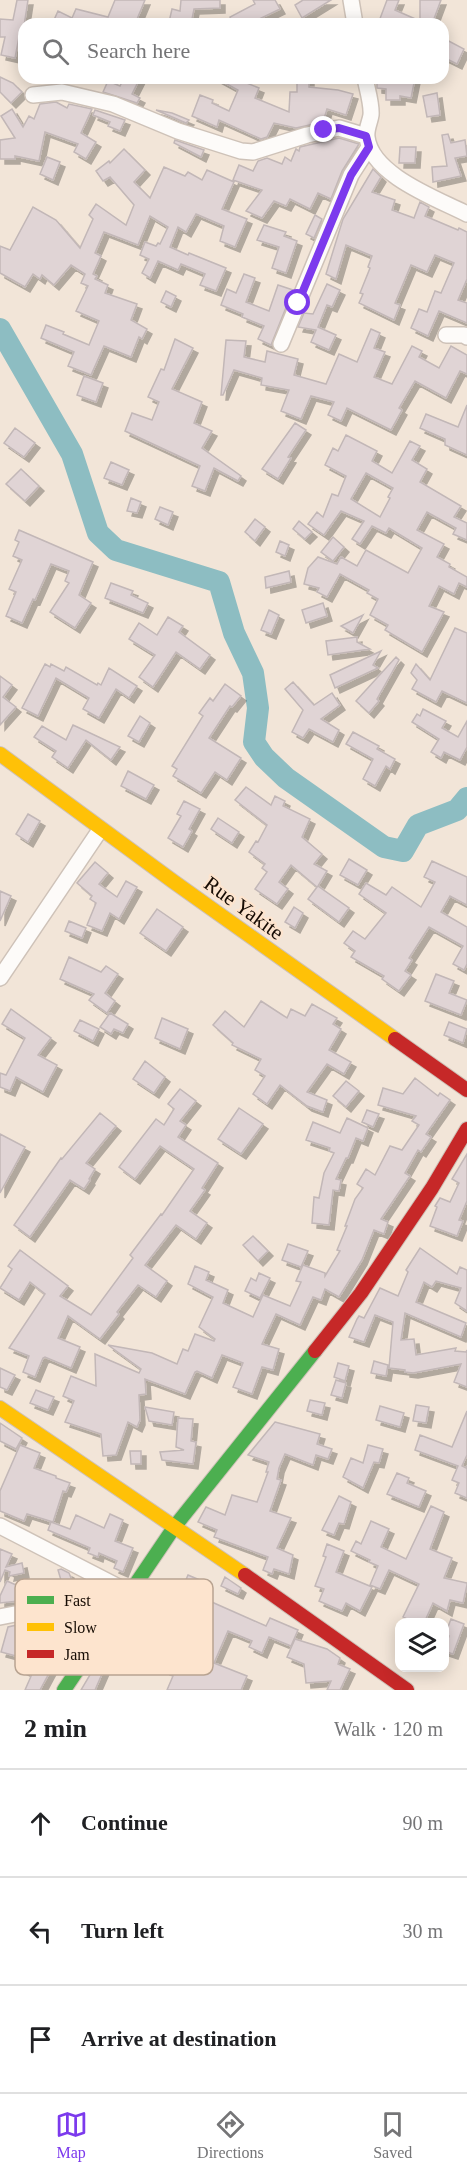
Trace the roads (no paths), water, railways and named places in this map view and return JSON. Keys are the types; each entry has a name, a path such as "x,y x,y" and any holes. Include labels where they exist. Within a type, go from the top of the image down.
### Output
{"street":[{"path":"351,0 354,18"},
{"path":"281,345 351,175 368,141 371,112 366,84"},
{"path":"33,95 62,92 113,104 178,131 241,152 253,152 316,132 339,128 368,141 375,158 395,176 467,214"},
{"path":"446,335 467,337"},
{"name":"Rue Yakite","path":"0,754 100,830 272,954 466,1087"},
{"path":"0,978 100,830"},
{"path":"139,1579 175,1526 361,1293 432,1188 467,1129"},
{"path":"0,1408 175,1526 407,1690"},
{"path":"0,1526 103,1579"},
{"path":"0,1617 15,1614"},
{"path":"64,1690 74,1675"}],"waterway":[{"path":"0,329 72,454 98,533 116,550 219,582 234,633 253,673 258,708 254,742 264,757 286,778 384,847 403,851 418,825 457,810 467,798"}]}
